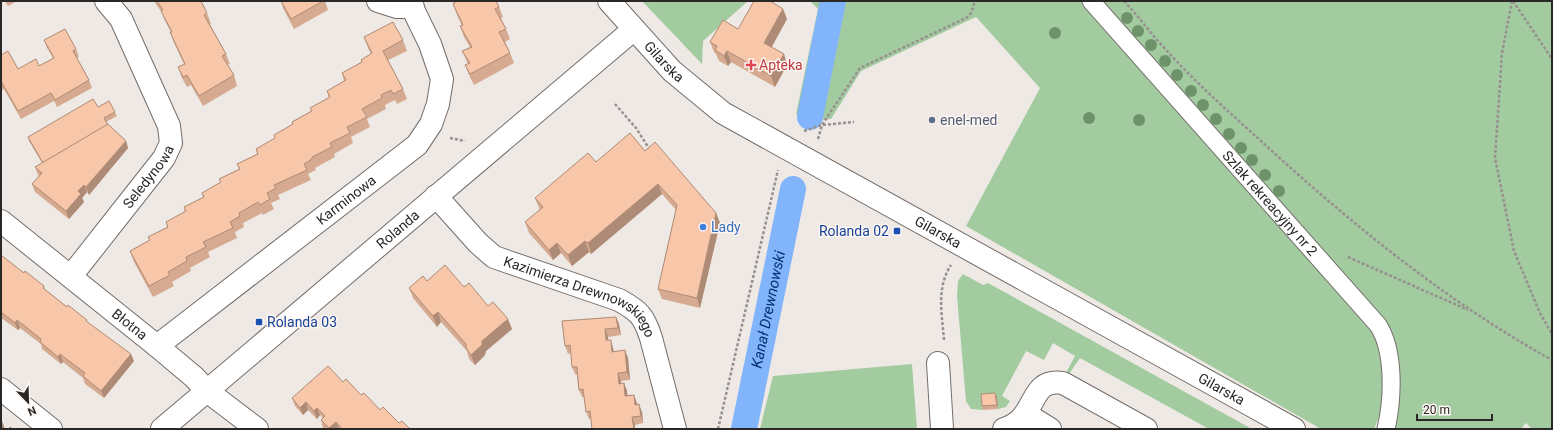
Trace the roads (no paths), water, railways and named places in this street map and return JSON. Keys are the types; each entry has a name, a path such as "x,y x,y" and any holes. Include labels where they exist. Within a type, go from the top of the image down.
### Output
{"street":[{"name":"Seledynowa","path":"71,276 164,158 171,143 169,126 121,19 106,1"},
{"name":"Karminowa","path":"157,346 417,145 431,124 438,104 442,79 430,44 411,4 397,7 378,1"},
{"name":"Gilarska","path":"609,1 633,30 672,71 723,113 1294,429"},
{"name":"Szlak rekreacyjny nr 2","path":"1091,1 1378,325 1386,342 1391,382 1391,401 1386,429"},
{"name":"Rolanda","path":"162,429 633,30"},
{"name":"Kazimierza Drewnowskiego","path":"436,196 478,243 494,257 619,300 636,310 647,325 675,429"},
{"name":"Błotna","path":"1,221 157,346 194,377 207,391 257,429"},
{"path":"938,363 942,429"},
{"path":"1004,429 1018,423 1026,414 1040,388 1051,382 1060,382 1146,429"},
{"path":"1,389 51,429"},
{"path":"1026,414 1050,429"}],"waterway":[{"name":"Kanał Drewnowski","path":"810,117 833,1"},
{"name":"Kanał Drewnowski","path":"744,429 793,189"}],"place":[{"name":"Apteka","path":"751,65"},
{"name":"enel-med","path":"932,120"},
{"name":"Lady","path":"703,227"},
{"name":"Rolanda 02","path":"897,231"},
{"name":"Rolanda 03","path":"259,322"}]}
